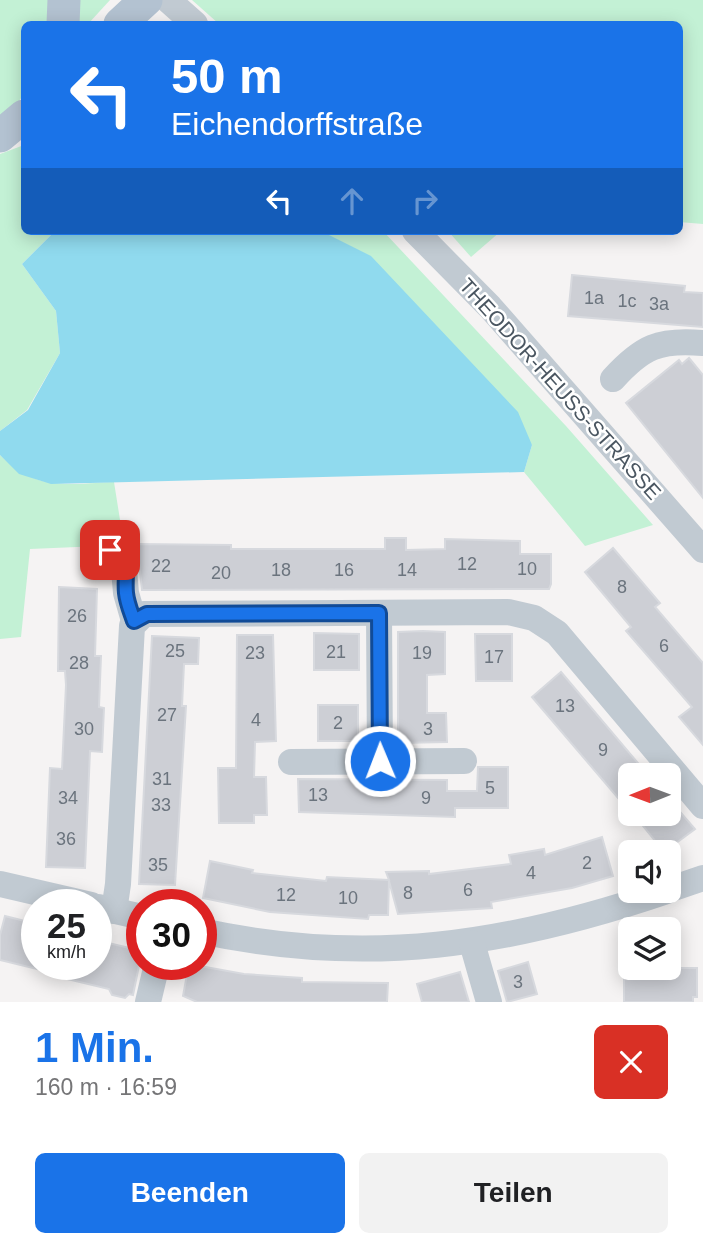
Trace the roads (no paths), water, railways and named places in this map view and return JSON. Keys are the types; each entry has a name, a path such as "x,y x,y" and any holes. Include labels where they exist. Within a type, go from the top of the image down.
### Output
{"main road":[{"path":"63,21 64,0"},
{"path":"123,21 146,0"}],"street":[{"path":"168,0 192,21"},
{"name":"THEODOR-HEUSS-STRASSE","path":"419,235 508,327 703,550"},
{"path":"613,379 636,354 672,342 703,343"},
{"path":"101,550 116,552 125,561 126,593 134,621 131,629 118,884 112,892"},
{"path":"134,621 147,614 508,612 546,625 557,633 703,806"},
{"path":"379,613 380,761"},
{"path":"291,762 464,761"},
{"path":"681,886 703,878"},
{"path":"0,884 22,889"},
{"path":"217,934 263,943 352,949 431,948 472,943 570,921 627,903"},
{"path":"472,943 489,1002"},
{"path":"148,1002 153,980"}],"water":[{"path":"51,235 329,235 371,256 518,412 532,445 524,472 51,484 19,474 0,455 0,431 28,410 60,353 56,311 22,264"}]}
